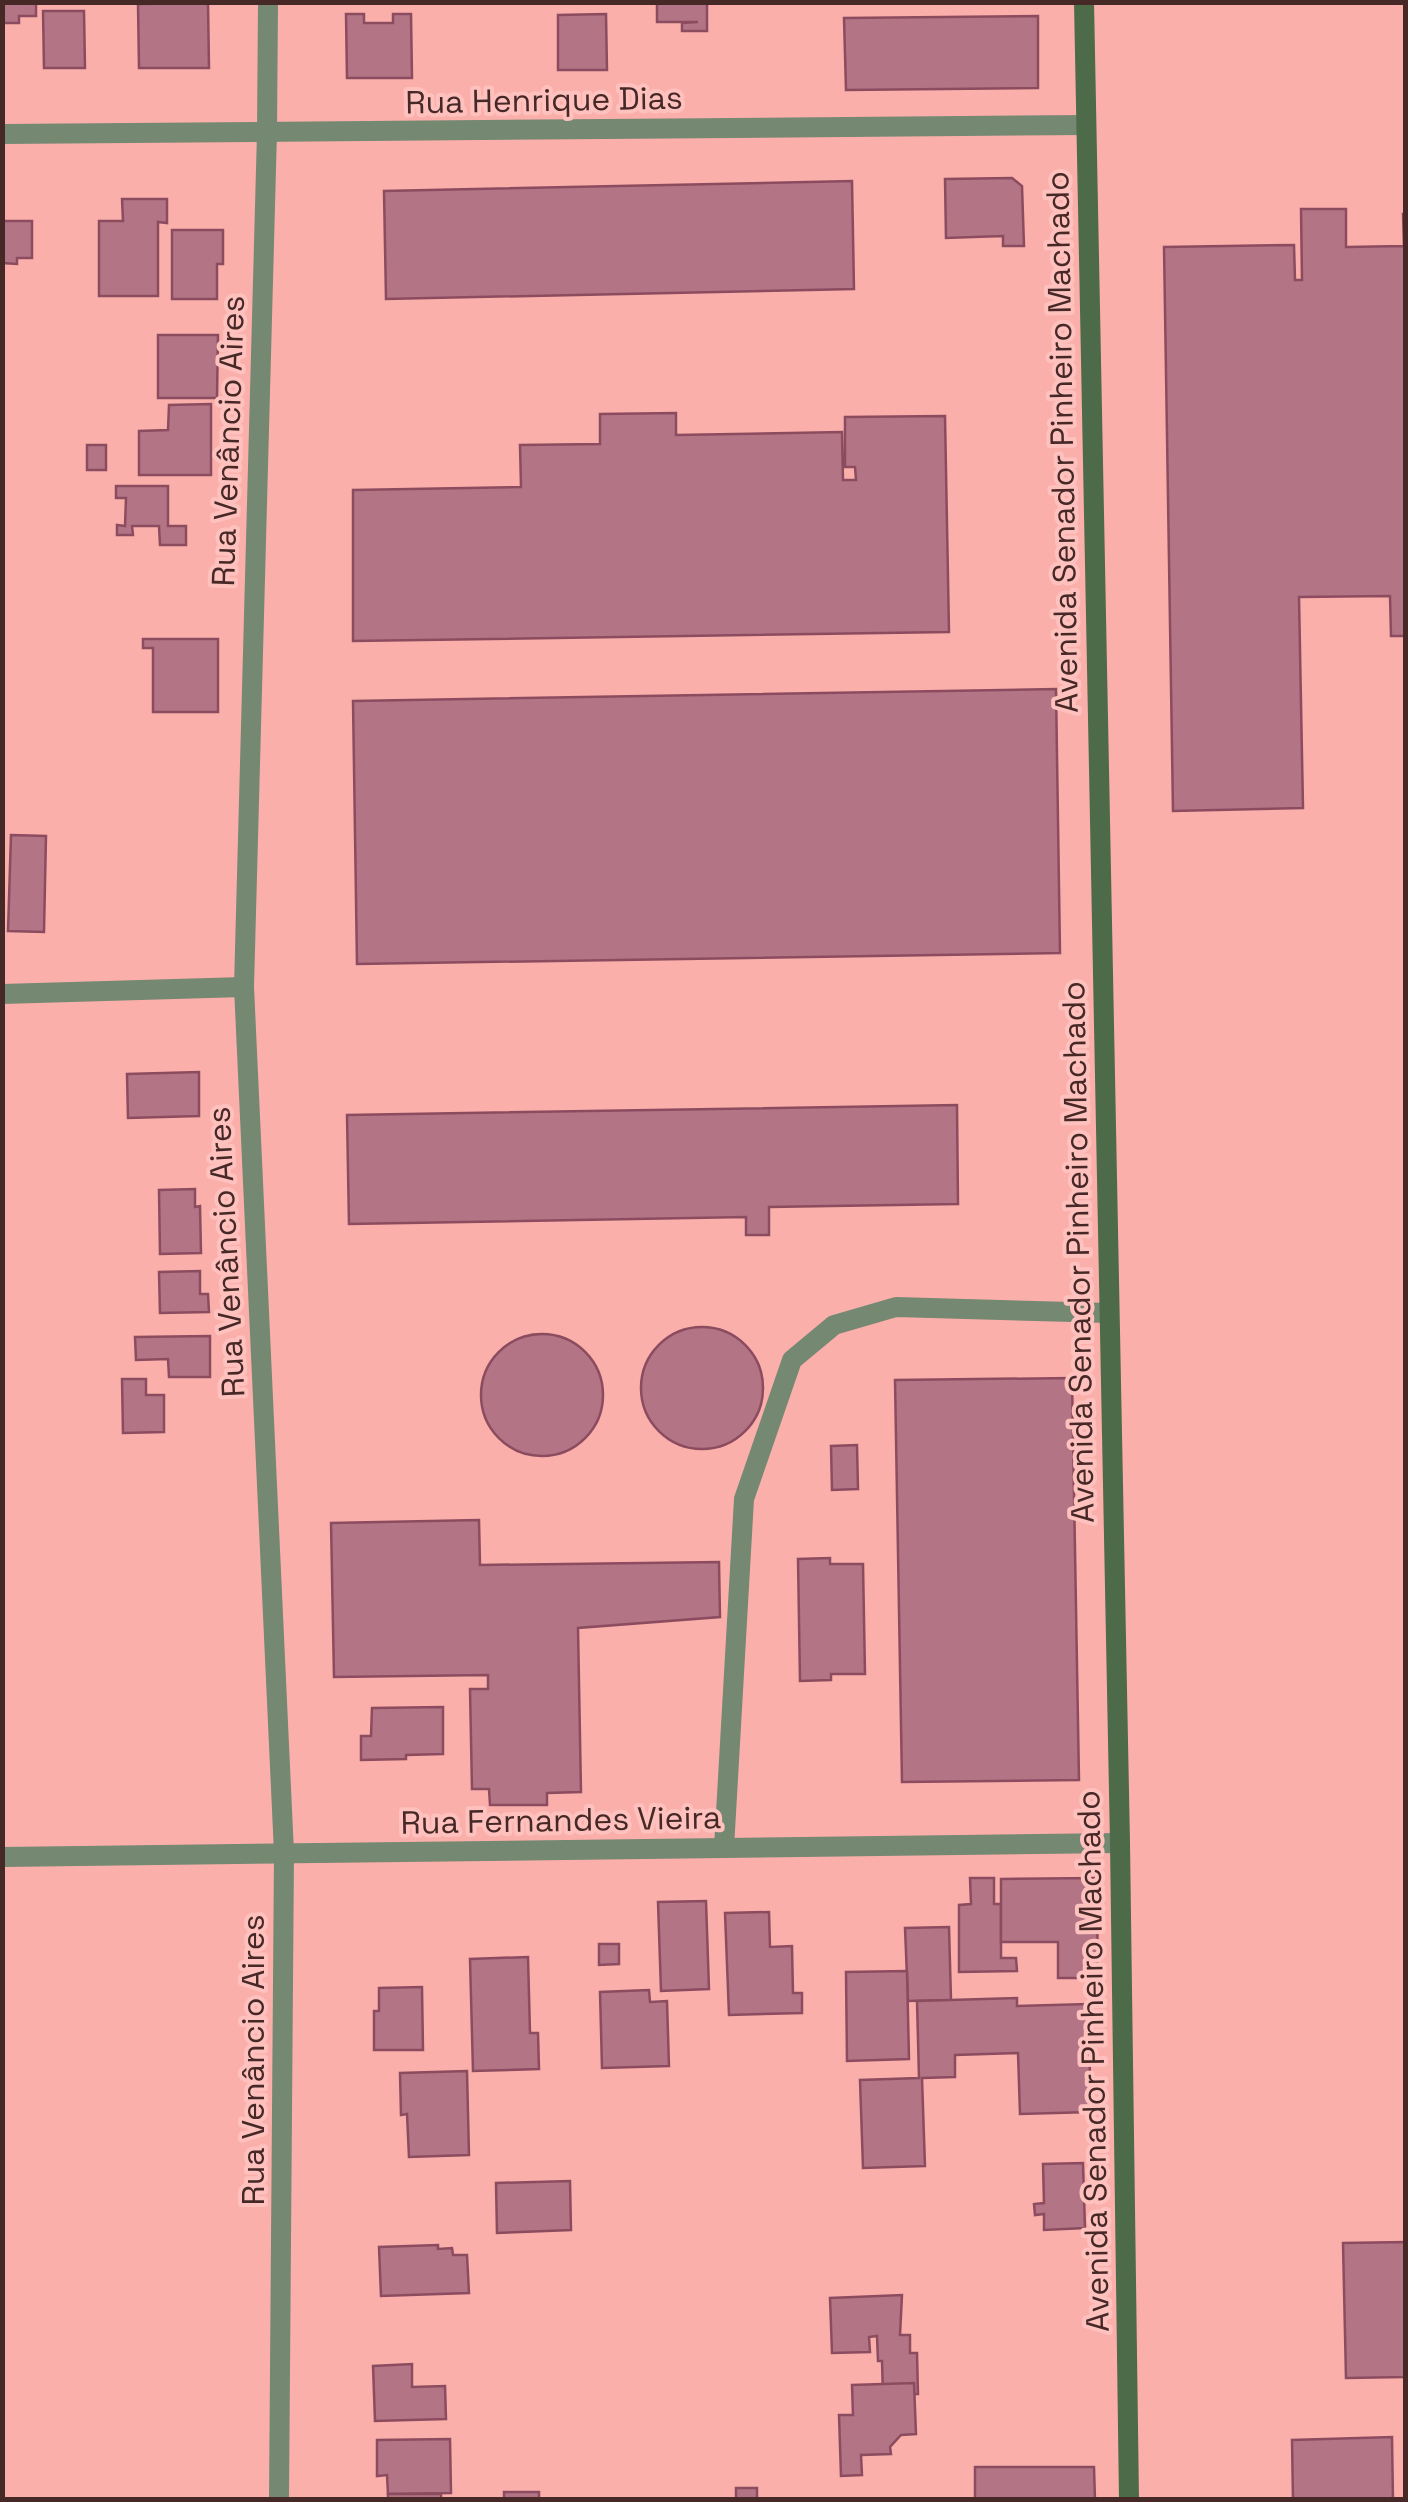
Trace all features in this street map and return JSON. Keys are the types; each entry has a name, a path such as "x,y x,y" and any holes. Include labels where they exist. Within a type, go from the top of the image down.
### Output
{"main road":[{"name":"Avenida Senador Pinheiro Machado","path":"1084,2 1129,2500"}],"street":[{"name":"Rua Venâncio Aires","path":"268,2 244,987 284,1853 279,2500"},
{"name":"Rua Henrique Dias","path":"2,134 1086,125"},
{"path":"2,994 244,987"},
{"path":"724,1848 744,1499 792,1360 834,1325 896,1307 1109,1313"},
{"name":"Rua Fernandes Vieira","path":"2,1856 1120,1842"}],"building":[{"path":"2,2 36,2 36,16 19,16 19,23 2,23"},
{"path":"657,2 707,2 707,31 682,31 682,23 698,22 657,22"},
{"path":"208,3 209,68 139,68 138,4"},
{"path":"43,11 84,11 85,68 44,68"},
{"path":"346,14 364,14 364,23 393,23 393,14 411,14 412,78 347,78"},
{"path":"606,14 607,70 558,70 558,15"},
{"path":"1038,16 1038,88 846,90 844,18"},
{"path":"1012,178 1022,186 1024,246 1003,246 1003,236 946,238 945,179"},
{"path":"852,181 854,289 386,299 384,191"},
{"path":"122,199 167,199 167,223 158,222 158,296 99,296 99,221 123,221"},
{"path":"1301,209 1346,209 1346,247 1404,246 1406,214 1406,636 1391,636 1390,596 1299,597 1303,808 1173,811 1164,247 1294,245 1295,280 1302,280"},
{"path":"2,221 32,221 32,258 17,258 17,264 2,263"},
{"path":"172,230 223,230 223,264 217,264 217,299 172,299"},
{"path":"158,335 218,335 217,398 158,398"},
{"path":"211,404 211,475 139,475 139,431 168,430 169,405"},
{"path":"676,413 676,435 842,432 843,480 856,480 855,467 845,467 845,417 945,416 949,632 353,641 353,490 521,487 520,445 600,444 600,414"},
{"path":"87,445 106,445 106,470 87,470"},
{"path":"116,486 168,486 168,526 186,526 186,545 160,545 159,526 132,526 133,535 117,535 117,525 125,526 126,498 116,498"},
{"path":"143,639 218,639 218,712 153,712 153,648 143,648"},
{"path":"1056,689 1060,953 357,964 353,701"},
{"path":"11,835 46,836 44,932 8,931"},
{"path":"199,1072 199,1116 128,1118 127,1074"},
{"path":"957,1105 958,1204 769,1207 769,1235 746,1235 746,1217 349,1224 347,1115"},
{"path":"195,1189 195,1207 200,1206 201,1253 160,1254 159,1190"},
{"path":"200,1271 200,1294 208,1294 209,1312 160,1313 159,1272"},
{"path":"702,1327 725,1332 745,1345 758,1365 763,1388 758,1411 745,1431 725,1444 702,1449 679,1444 659,1431 646,1411 641,1388 646,1365 659,1345 679,1332"},
{"path":"542,1334 565,1339 585,1352 598,1372 603,1395 598,1418 585,1438 565,1451 542,1456 519,1451 499,1438 486,1418 481,1395 486,1372 499,1352 519,1339"},
{"path":"210,1336 210,1377 169,1377 168,1359 136,1360 135,1337"},
{"path":"1072,1378 1079,1780 902,1782 895,1380"},
{"path":"122,1379 146,1379 146,1395 164,1395 164,1432 123,1433"},
{"path":"857,1445 858,1489 832,1490 831,1446"},
{"path":"479,1520 480,1565 719,1562 720,1617 578,1628 581,1792 547,1793 547,1805 490,1805 489,1789 472,1789 470,1689 488,1689 488,1675 334,1677 331,1523"},
{"path":"830,1558 830,1564 863,1564 865,1674 831,1674 831,1680 800,1681 798,1559"},
{"path":"443,1707 443,1754 361,1760 361,1736 371,1736 372,1708"},
{"path":"970,1878 994,1878 994,1904 1001,1904 1001,1958 1016,1958 1017,1971 959,1972 959,1905 971,1904"},
{"path":"1098,1878 1097,1978 1058,1978 1058,1942 1001,1942 1001,1879"},
{"path":"706,1901 709,1989 661,1991 658,1902"},
{"path":"769,1912 770,1947 792,1946 793,1993 802,1993 802,2013 729,2015 725,1913"},
{"path":"949,1927 951,2000 908,2001 905,1928"},
{"path":"599,1944 619,1944 619,1964 599,1965"},
{"path":"528,1957 530,2033 538,2033 539,2069 473,2071 470,1959"},
{"path":"907,1971 909,2059 847,2061 846,1972"},
{"path":"422,1987 423,2050 374,2050 374,2011 379,2011 379,1988"},
{"path":"649,1990 650,2002 667,2001 669,2066 602,2068 600,1992"},
{"path":"1017,1998 1017,2006 1088,2004 1091,2112 1020,2114 1018,2053 955,2055 955,2077 922,2078 925,2166 863,2168 860,2080 919,2078 917,2001"},
{"path":"467,2071 469,2155 409,2157 407,2114 401,2115 400,2073"},
{"path":"1083,2163 1085,2228 1044,2230 1044,2214 1035,2215 1034,2204 1044,2203 1043,2164"},
{"path":"570,2181 571,2230 497,2233 496,2183"},
{"path":"1406,2242 1406,2377 1346,2378 1343,2243"},
{"path":"438,2245 438,2249 452,2248 453,2255 467,2255 469,2293 381,2296 379,2247"},
{"path":"902,2295 900,2335 910,2335 910,2353 917,2353 918,2394 883,2395 877,2336 869,2337 870,2352 832,2353 830,2298"},
{"path":"412,2364 412,2387 445,2386 446,2419 375,2421 373,2366"},
{"path":"914,2383 916,2434 901,2435 890,2447 891,2454 861,2455 862,2475 841,2476 839,2415 853,2415 852,2385"},
{"path":"1392,2437 1393,2500 1293,2500 1292,2440"},
{"path":"450,2439 451,2493 388,2494 387,2475 377,2476 377,2440"},
{"path":"975,2467 1094,2467 1095,2500 975,2500"},
{"path":"736,2488 757,2488 757,2500 736,2500"},
{"path":"504,2492 539,2492 539,2500 504,2500"},
{"path":"388,2494 441,2494 441,2500 388,2500"}]}
